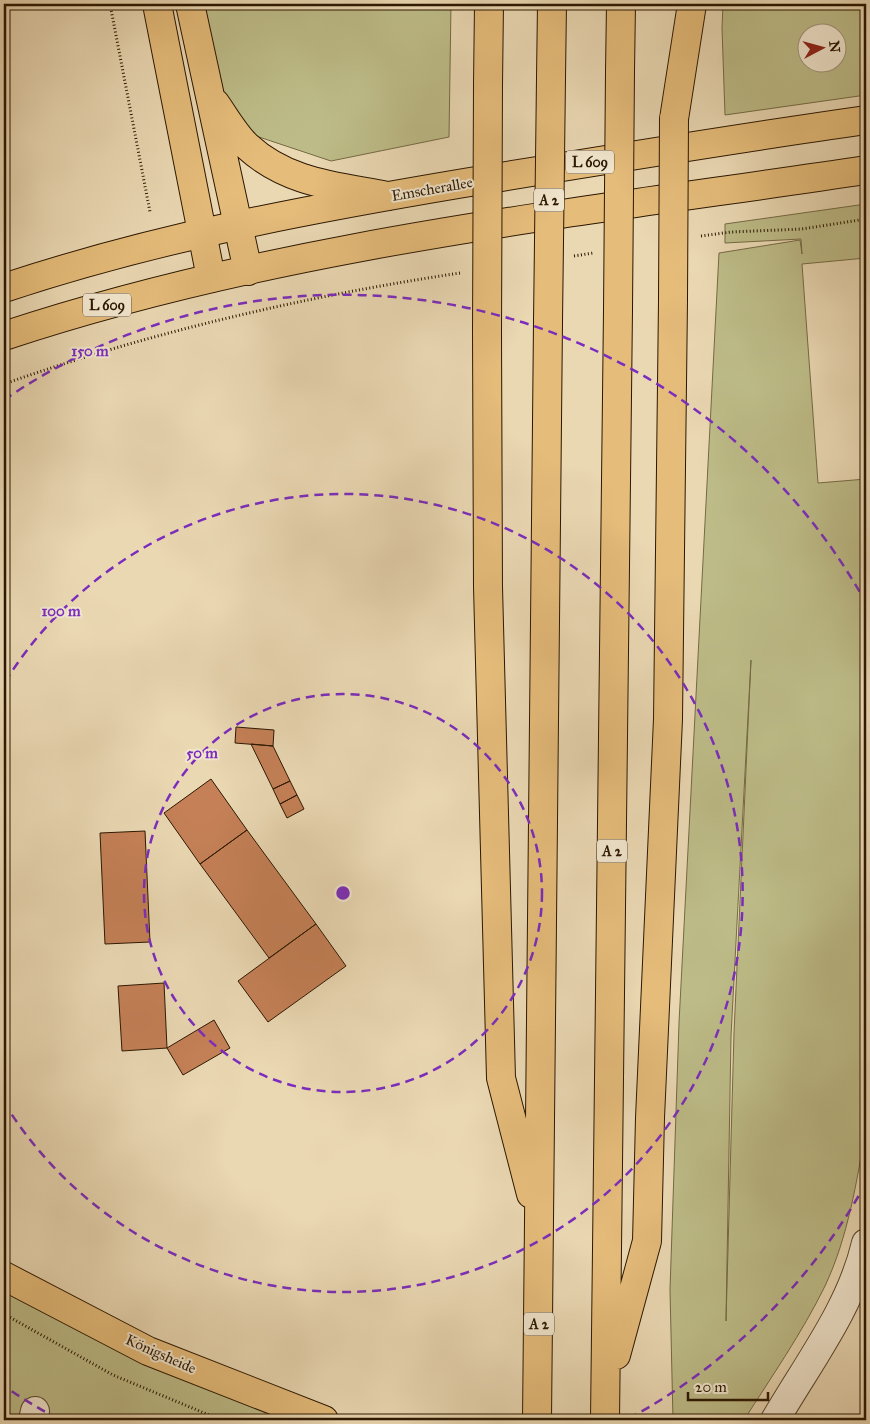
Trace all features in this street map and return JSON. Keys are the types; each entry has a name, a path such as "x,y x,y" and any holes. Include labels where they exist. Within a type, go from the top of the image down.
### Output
{"main road":[{"path":"157,4 211,278"},
{"path":"190,4 208,94 248,271"},
{"path":"489,4 488,587 501,1078 540,1232"},
{"name":"A 2","path":"538,1418 552,4"},
{"name":"A 2","path":"605,1420 621,4"},
{"path":"605,1392 647,1241 650,1118 668,719 674,119 678,65 675,4"},
{"path":"678,65 692,4"},
{"path":"208,94 246,145 276,169 306,180 387,196"},
{"name":"Emscherallee","path":"4,288 85,263 237,224 387,196 683,146 866,120"},
{"name":"L 609","path":"4,336 64,316 211,278 369,245 866,170"},
{"name":"Königsheide","path":"4,1276 148,1350 324,1420"}],"street":[{"path":"775,1420 841,1309 861,1264 866,1243"}],"path":[{"path":"110,4 150,212"},
{"path":"692,238 730,232 802,229 866,219"},
{"path":"567,257 596,252"},
{"path":"4,384 178,331 303,302 461,273"},
{"path":"4,1314 113,1375 221,1420"}],"shaded area":[{"path":"195,4 451,4 449,137 331,161 253,135 215,88"},
{"path":"723,4 866,4 866,95 725,115"},
{"path":"866,204 866,258 802,264 818,483 866,479 866,1127 851,1208 833,1267 807,1321 744,1420 673,1420 670,1290 679,1023 719,253 800,240 802,254 801,239 725,243 725,224","holes":["751,660 734,1033 726,1321 731,1036"]},
{"path":"4,1276 324,1420 4,1420"}],"building":[{"path":"236,727 274,730 273,746 235,743"},
{"path":"251,744 273,746 290,781 273,789"},
{"path":"211,779 247,830 200,864 164,813"},
{"path":"290,781 297,795 280,804 273,789"},
{"path":"297,795 304,809 287,818 280,804"},
{"path":"247,830 316,924 269,958 200,864"},
{"path":"145,831 150,942 105,944 100,833"},
{"path":"316,924 346,966 268,1022 238,981"},
{"path":"164,983 167,1048 122,1051 118,986"},
{"path":"214,1020 230,1048 183,1075 167,1048"}]}
